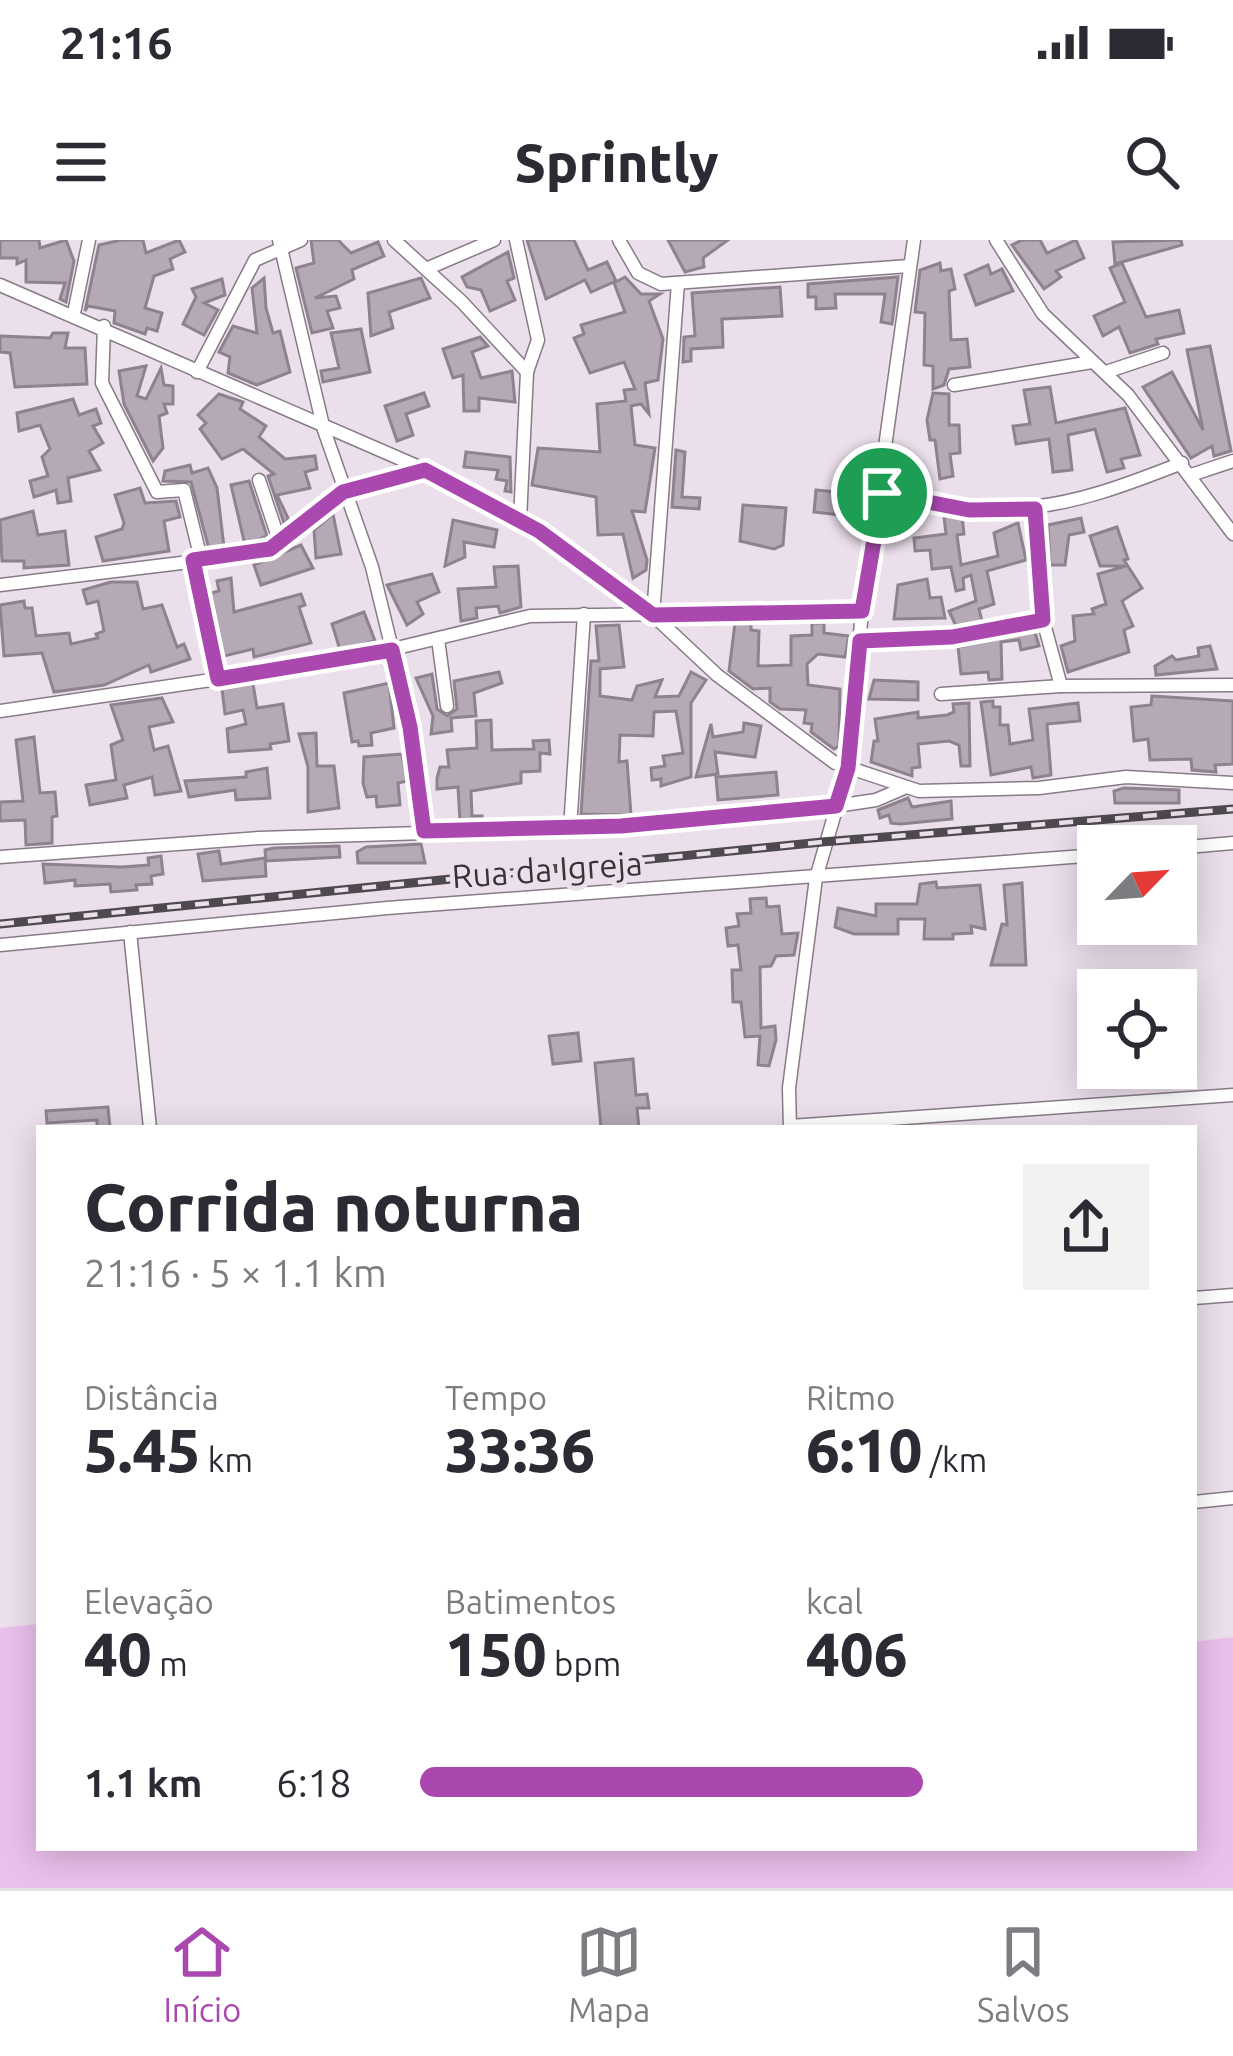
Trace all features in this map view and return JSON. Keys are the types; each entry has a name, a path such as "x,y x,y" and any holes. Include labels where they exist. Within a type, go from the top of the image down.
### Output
{"street":[{"path":"74,313 89,240"},
{"path":"197,372 245,274 279,243 302,240"},
{"path":"394,240 526,372"},
{"path":"426,269 494,240"},
{"path":"517,240 538,340 526,372 520,520"},
{"path":"619,240 646,279 677,283 909,266"},
{"path":"790,1125 789,1088 816,878 848,768 862,611 914,240"},
{"path":"996,240 1043,314 1106,372 1187,469 1233,534"},
{"path":"279,243 324,430 372,567 410,727 424,831"},
{"path":"653,615 677,283"},
{"path":"0,285 104,326 324,430 425,470 520,520 653,615 718,675 800,740 848,768 889,777 904,788"},
{"path":"104,326 102,383 158,492 184,490 218,679"},
{"path":"1106,372 1163,353"},
{"path":"954,385 1092,362"},
{"path":"882,493 969,510 1064,507 1187,469 1233,461"},
{"path":"0,585 255,554 280,542 343,492 425,470"},
{"path":"259,480 280,542"},
{"path":"1035,509 1043,620 1060,686"},
{"path":"0,711 392,650 530,616 862,611"},
{"path":"570,829 584,614"},
{"path":"860,641 952,637 1043,620"},
{"path":"438,639 447,706"},
{"path":"941,694 1060,686 1233,685"},
{"path":"0,857 424,831 570,829 836,806 876,800 904,788 1017,789 1126,777 1233,783"},
{"path":"1197,847 1233,844"},
{"name":"Rua da Igreja","path":"0,945 1077,856"},
{"path":"130,932 150,1125"},
{"path":"818,1125 1233,1095"},
{"path":"1197,1298 1233,1295"},
{"path":"1197,1502 1233,1498"}],"shaded area":[{"path":"36,1624 36,1851 1197,1851 1197,1642 1233,1637 1233,1888 0,1888 0,1628"}],"building":[{"path":"0,240 39,240 40,248 66,240 74,261 66,302 60,299 65,283 26,282 26,260 17,264 17,258 0,258"},
{"path":"143,240 146,253 179,240 185,252 170,259 173,269 154,276 145,308 162,313 157,331 147,328 145,334 114,323 115,311 88,306 85,311 99,245"},
{"path":"311,240 338,240 351,253 378,242 384,256 352,270 354,279 315,298 336,296 340,308 327,311 333,328 312,333 296,268 314,263"},
{"path":"527,240 574,240 588,270 607,262 616,281 591,292 585,280 546,299"},
{"path":"668,240 728,240 703,258 704,267 685,272"},
{"path":"1040,240 1047,253 1076,240 1084,258 1056,271 1061,277 1044,289 1012,245"},
{"path":"1181,240 1182,245 1115,264 1113,242"},
{"path":"508,252 514,278 507,281 515,300 490,311 481,290 467,287 462,277"},
{"path":"940,263 941,271 951,269 955,289 949,291 951,340 967,339 970,367 949,369 944,385 933,389 933,366 924,365 925,313 915,312 920,270"},
{"path":"1122,263 1146,317 1179,310 1184,333 1156,339 1158,344 1130,353 1119,327 1103,336 1094,316 1125,302 1110,268"},
{"path":"988,265 991,274 1002,269 1013,291 976,305 965,275"},
{"path":"625,277 641,294 660,294 649,301 663,339 658,380 645,383 649,414 641,404 631,406 635,445 655,448 645,512 632,511 647,560 646,570 633,578 623,534 598,535 596,497 532,485 538,448 600,452 597,404 626,401 624,390 635,389 624,362 590,373 574,338 584,334 581,325 625,312 614,283"},
{"path":"898,277 892,324 881,322 885,294 835,294 836,308 816,309 816,297 808,297 808,284"},
{"path":"264,278 266,308 273,333 280,331 290,372 257,385 228,373 230,357 219,352 233,326 257,333 252,288"},
{"path":"421,278 430,298 389,312 393,328 371,336 368,293"},
{"path":"222,279 225,295 204,303 218,310 204,335 183,324 196,297 192,289"},
{"path":"780,287 782,316 722,319 723,347 691,349 691,361 683,362 684,337 695,336 692,293"},
{"path":"361,329 370,372 323,382 321,371 339,368 331,333"},
{"path":"53,333 68,333 65,348 85,348 87,384 15,387 10,353 0,352 0,336 50,338"},
{"path":"480,337 488,346 472,352 481,378 512,371 515,402 479,398 479,411 464,411 463,375 453,378 443,349"},
{"path":"1210,346 1231,451 1214,456 1212,446 1191,458 1143,387 1172,372 1203,430 1187,350"},
{"path":"146,366 137,396 146,399 161,368 164,385 173,386 173,404 164,404 167,413 159,416 163,448 153,461 124,404 119,371"},
{"path":"1050,387 1056,423 1125,408 1140,455 1121,459 1124,468 1107,472 1095,429 1068,435 1072,470 1053,472 1049,439 1016,444 1013,426 1030,424 1024,390"},
{"path":"424,393 429,406 406,414 413,435 397,441 385,406"},
{"path":"933,393 949,394 949,425 959,425 960,453 950,454 953,476 940,479 927,420"},
{"path":"219,394 243,402 240,409 266,426 259,437 285,459 315,456 317,469 305,472 310,488 277,495 288,518 285,526 268,476 274,474 243,449 222,459 200,429 206,423 198,415"},
{"path":"73,399 79,415 96,409 101,423 93,426 103,443 89,451 100,470 68,478 71,501 58,503 56,490 34,497 30,481 48,476 42,457 50,449 40,425 19,431 17,413"},
{"path":"676,450 685,452 682,497 700,498 699,509 672,507"},
{"path":"466,452 510,457 511,492 505,491 507,481 496,479 498,470 464,467"},
{"path":"190,465 192,473 208,468 217,488 224,547 209,549 191,482 163,481 165,471"},
{"path":"249,481 267,536 245,545 231,485"},
{"path":"140,488 145,503 176,501 180,517 164,521 169,551 103,561 96,537 122,529 124,523 115,495"},
{"path":"816,490 860,494 858,517 814,512"},
{"path":"743,505 786,508 783,545 774,549 740,541"},
{"path":"33,511 38,535 65,531 69,565 24,568 24,561 2,561 0,520"},
{"path":"333,514 341,554 316,558 314,530"},
{"path":"962,516 964,534 957,535 961,565 998,556 994,533 1018,523 1026,560 987,571 994,604 979,609 982,621 956,626 949,611 976,601 971,575 963,578 964,589 956,591 951,567 932,569 930,550 915,551 914,538 946,534 944,517"},
{"path":"1081,518 1084,532 1069,535 1065,565 1050,565 1048,525"},
{"path":"453,520 497,530 494,547 464,542 465,557 445,566"},
{"path":"1117,527 1128,559 1124,560 1142,588 1122,601 1133,626 1124,630 1129,652 1068,672 1061,646 1075,641 1073,616 1094,614 1092,609 1106,604 1098,574 1126,566 1100,566 1090,536"},
{"path":"301,545 313,568 261,585 254,565"},
{"path":"518,566 521,607 500,613 498,606 476,608 477,618 461,621 458,589 496,587 494,567"},
{"path":"432,574 439,592 417,602 423,614 407,625 387,585"},
{"path":"231,578 234,612 301,594 305,605 299,607 311,643 254,657 253,649 224,656 211,593 219,591 217,581"},
{"path":"927,579 930,598 941,597 945,618 894,619 898,585"},
{"path":"111,582 137,582 143,609 162,605 177,647 184,644 190,659 151,672 149,665 104,685 54,692 42,653 4,656 0,605 24,601 25,608 32,608 36,636 69,633 71,644 98,638 96,634 104,631 98,601 87,604 83,590"},
{"path":"364,612 375,641 340,650 332,624"},
{"path":"735,623 751,623 751,630 759,631 758,666 791,665 791,636 812,635 812,623 824,623 824,633 849,636 845,657 818,654 807,664 808,685 840,689 839,746 834,749 811,732 812,724 804,723 806,710 780,709 770,702 770,688 753,689 729,671"},
{"path":"619,625 624,667 600,669 600,696 632,700 637,686 662,680 655,697 679,696 691,672 706,680 691,703 691,777 661,786 661,779 652,780 651,768 665,766 663,756 683,753 676,711 654,712 653,736 620,735 619,762 627,761 631,815 581,814 591,661 599,661 596,626"},
{"path":"1035,632 1039,646 1021,650 1019,640 1001,642 1002,679 989,680 988,672 961,674 958,647"},
{"path":"1210,646 1217,669 1156,675 1155,666 1172,656 1176,660 1199,656 1198,648"},
{"path":"499,672 502,683 474,693 476,716 451,718 452,731 431,734 433,716 416,678 432,674 437,709 447,716 457,709 454,681"},
{"path":"874,680 918,682 918,700 869,699"},
{"path":"389,683 394,728 371,733 372,745 359,746 358,741 352,742 344,693"},
{"path":"253,684 257,708 283,704 289,741 270,744 271,749 229,752 227,729 246,724 243,710 225,714 222,689"},
{"path":"1152,696 1233,701 1233,764 1215,765 1216,772 1192,770 1191,759 1150,760 1148,739 1134,741 1131,707 1151,705"},
{"path":"162,698 173,722 149,727 154,750 168,746 181,791 155,795 152,777 124,785 127,798 90,805 86,785 116,780 111,745 123,740 111,705"},
{"path":"993,701 993,707 1000,707 1000,725 1008,725 1010,744 1033,740 1029,709 1078,703 1080,721 1047,724 1051,775 1033,778 1031,767 991,775 981,702"},
{"path":"969,703 970,766 961,766 959,745 949,741 918,744 920,767 912,768 912,776 871,762 874,741 878,741 875,719 918,712 918,718 947,715 954,712 953,704"},
{"path":"491,720 492,750 534,749 533,741 549,740 550,754 540,753 540,771 521,772 521,783 471,791 472,816 482,816 482,821 460,821 458,787 437,789 440,767 449,767 447,750 477,748 476,721"},
{"path":"744,723 761,726 755,757 715,752 718,774 696,777 711,724 713,737 743,732"},
{"path":"316,733 317,766 334,766 339,808 308,812 308,767 299,734"},
{"path":"34,737 40,793 55,792 57,816 52,817 52,843 26,845 25,820 0,821 0,802 23,801 16,740"},
{"path":"402,754 407,781 398,783 400,805 377,807 376,796 367,797 363,783 364,757"},
{"path":"267,768 270,798 236,800 235,790 189,797 185,781 246,777 246,772"},
{"path":"776,772 778,795 718,800 716,777"},
{"path":"1179,790 1179,803 1115,803 1114,791"},
{"path":"908,798 912,807 951,801 952,819 901,824 891,823 889,815 880,818 878,810"},
{"path":"421,844 425,863 358,863 357,852 366,847"},
{"path":"339,846 340,857 266,861 265,850 274,848"},
{"path":"219,851 221,864 265,858 266,876 203,881 198,854"},
{"path":"161,856 163,874 151,876 152,884 136,885 137,890 111,892 110,884 75,886 75,880 45,883 43,864 122,867 149,865 148,858"},
{"path":"936,882 937,888 980,885 985,929 971,926 972,933 953,934 953,939 924,939 925,919 898,919 898,934 854,934 835,927 838,908 876,916 876,904 917,904 920,884"},
{"path":"1022,883 1026,965 991,965 1002,924 1007,925 1004,885"},
{"path":"766,898 767,907 779,906 782,934 798,933 794,955 776,956 771,966 760,967 761,1028 775,1026 769,1066 758,1065 760,1036 745,1037 741,1002 733,1002 732,970 741,970 738,945 728,946 726,928 739,926 737,914 751,913 750,899"},
{"path":"578,1033 581,1061 553,1064 549,1036"},
{"path":"633,1059 636,1095 647,1094 649,1108 637,1108 639,1125 601,1125 595,1063"},
{"path":"108,1107 110,1125 97,1125 97,1120 47,1123 46,1111"}],"railway":[{"path":"0,924 822,842 1233,809"}],"route":[{"path":"425,470 539,531 653,615 862,611 882,493 969,510 1035,509 1043,620 952,637 860,641 848,768 836,806 736,817 570,829 424,831 418,771 392,650 218,679 193,560 270,549 343,492 425,470"}]}
